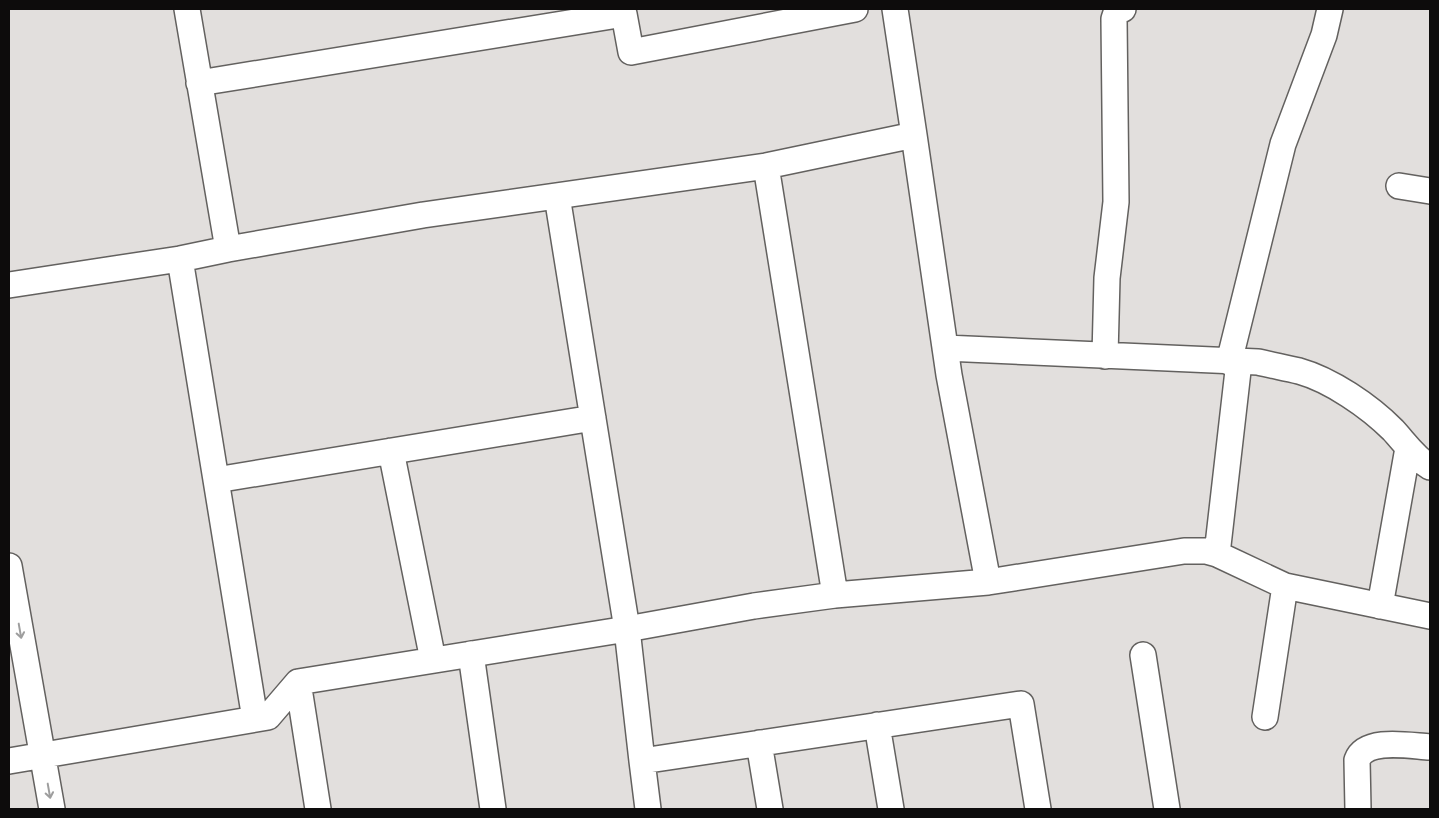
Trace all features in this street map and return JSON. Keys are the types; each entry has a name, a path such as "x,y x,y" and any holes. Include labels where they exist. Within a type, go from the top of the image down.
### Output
{"street":[{"path":"187,9 228,249"},
{"path":"199,83 624,14 631,52 769,17 855,9"},
{"path":"895,9 945,348 988,582"},
{"path":"1105,356 1107,278 1116,202 1114,19 1117,10 1123,9"},
{"path":"1217,554 1234,362 1283,144 1324,35 1330,9"},
{"path":"9,285 180,259 423,215 766,166 914,135"},
{"path":"766,166 835,595"},
{"path":"1398,186 1430,191"},
{"path":"557,196 627,629 648,809"},
{"path":"180,259 256,719"},
{"path":"945,348 1258,362 1300,372 1328,382 1356,400 1392,429 1420,461 1430,468"},
{"path":"216,480 593,418"},
{"path":"1380,606 1408,448"},
{"path":"391,451 432,660"},
{"path":"9,761 268,716 298,682 627,629 754,606 835,595 988,582 1184,551 1206,551 1217,554 1285,586 1430,616"},
{"path":"9,566 52,809"},
{"path":"1265,717 1285,586"},
{"path":"471,654 493,809"},
{"path":"1143,655 1167,809"},
{"path":"298,682 318,809"},
{"path":"642,761 1021,704 1038,809"},
{"path":"877,725 891,809"},
{"path":"759,743 770,809"},
{"path":"1358,809 1357,760 1365,749 1376,745 1430,747"}]}
